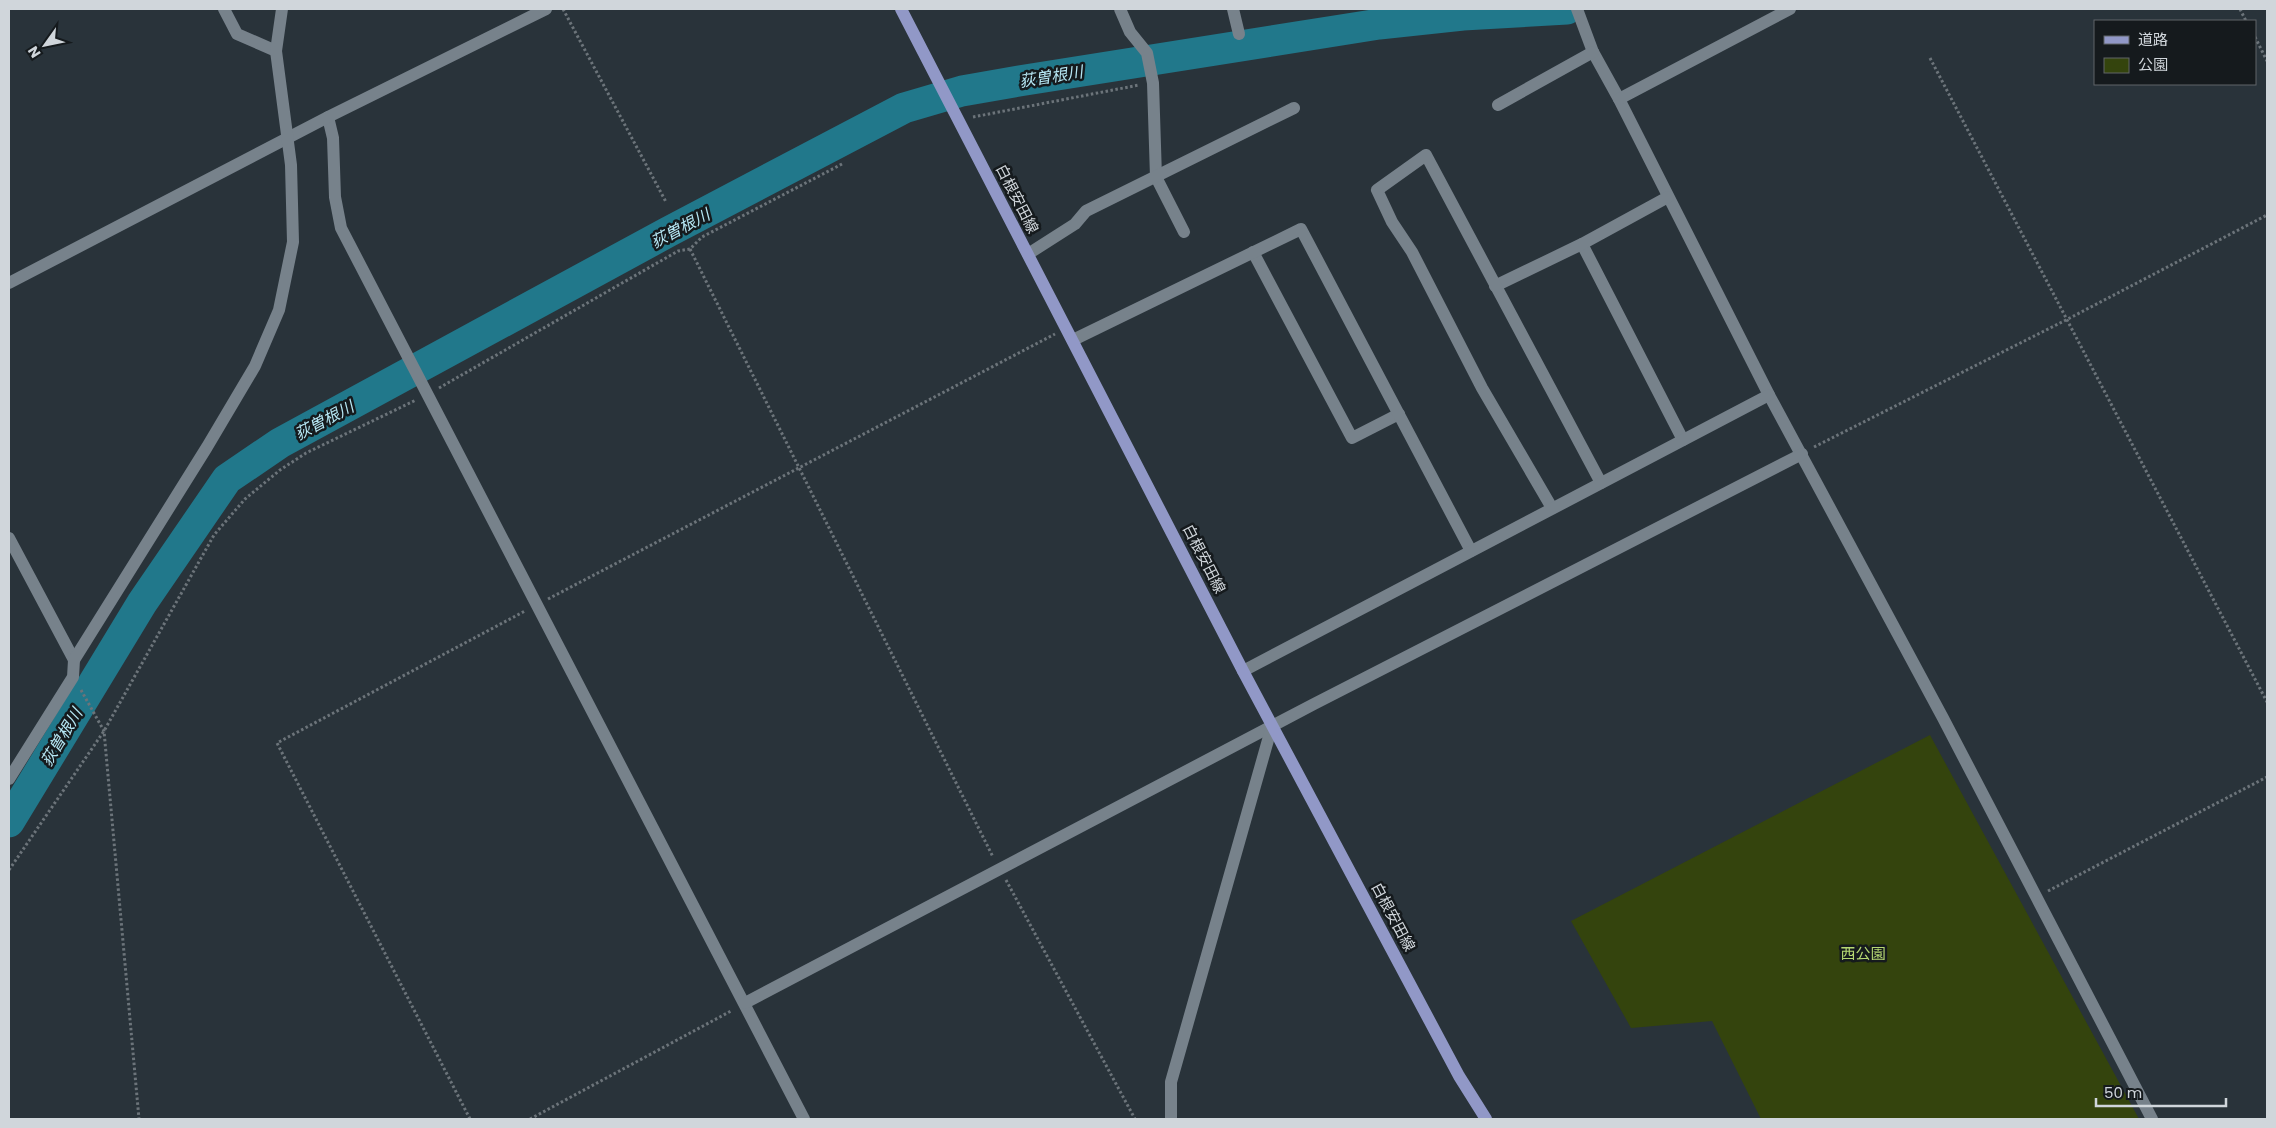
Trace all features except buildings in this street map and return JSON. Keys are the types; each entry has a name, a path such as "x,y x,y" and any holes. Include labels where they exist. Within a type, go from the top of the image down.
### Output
{"main road":[{"name":"白根安田線","path":"901,9 1243,671 1459,1076 1486,1119"}],"street":[{"path":"224,9 236,34 276,50"},
{"path":"9,779 72,677 74,660 207,447 255,366 279,310 293,242 291,165 286,139 276,50 282,9"},
{"path":"9,283 328,117 546,9"},
{"path":"1120,9 1130,32 1146,53 1153,79 1156,177 1184,232"},
{"path":"1233,9 1239,34"},
{"path":"1577,9 1594,52 1769,395 1802,454 2152,1119"},
{"path":"1619,99 1790,9"},
{"path":"1498,105 1594,52"},
{"path":"1028,254 1075,224 1086,211 1294,108"},
{"path":"328,117 333,138 335,198 341,228 804,1119"},
{"path":"1552,508 1482,388 1412,252 1392,222 1377,190 1426,155 1601,483"},
{"path":"1495,286 1582,244 1668,197"},
{"path":"1073,340 1301,229 1471,551"},
{"path":"1582,244 1683,440"},
{"path":"1253,252 1352,438 1399,414"},
{"path":"1243,671 1769,395"},
{"path":"745,1004 1272,726 1802,454"},
{"path":"9,538 74,660"},
{"path":"1171,1119 1172,1082 1272,726"}],"path":[{"path":"563,9 666,202"},
{"path":"2256,39 2267,61"},
{"path":"1930,58 2267,702"},
{"path":"958,120 1153,79"},
{"path":"9,870 104,731 214,535 245,499 280,470 306,453 426,391 678,250 690,249 702,237 844,163"},
{"path":"1802,454 2066,320 2267,215"},
{"path":"690,249 1000,871 1135,1119"},
{"path":"470,1119 277,743 537,604 799,469 1066,328"},
{"path":"78,685 104,731 139,1119"},
{"path":"2036,897 2267,777"},
{"path":"530,1119 745,1004"}],"green space":[{"name":"西公園","path":"1930,735 2139,1119 1761,1119 1712,1021 1631,1028 1571,921"}],"waterway":[{"name":"荻曽根川","path":"9,822 142,603 227,479 280,443 668,232 904,108 962,91 1379,24 1463,15 1567,9"}]}
